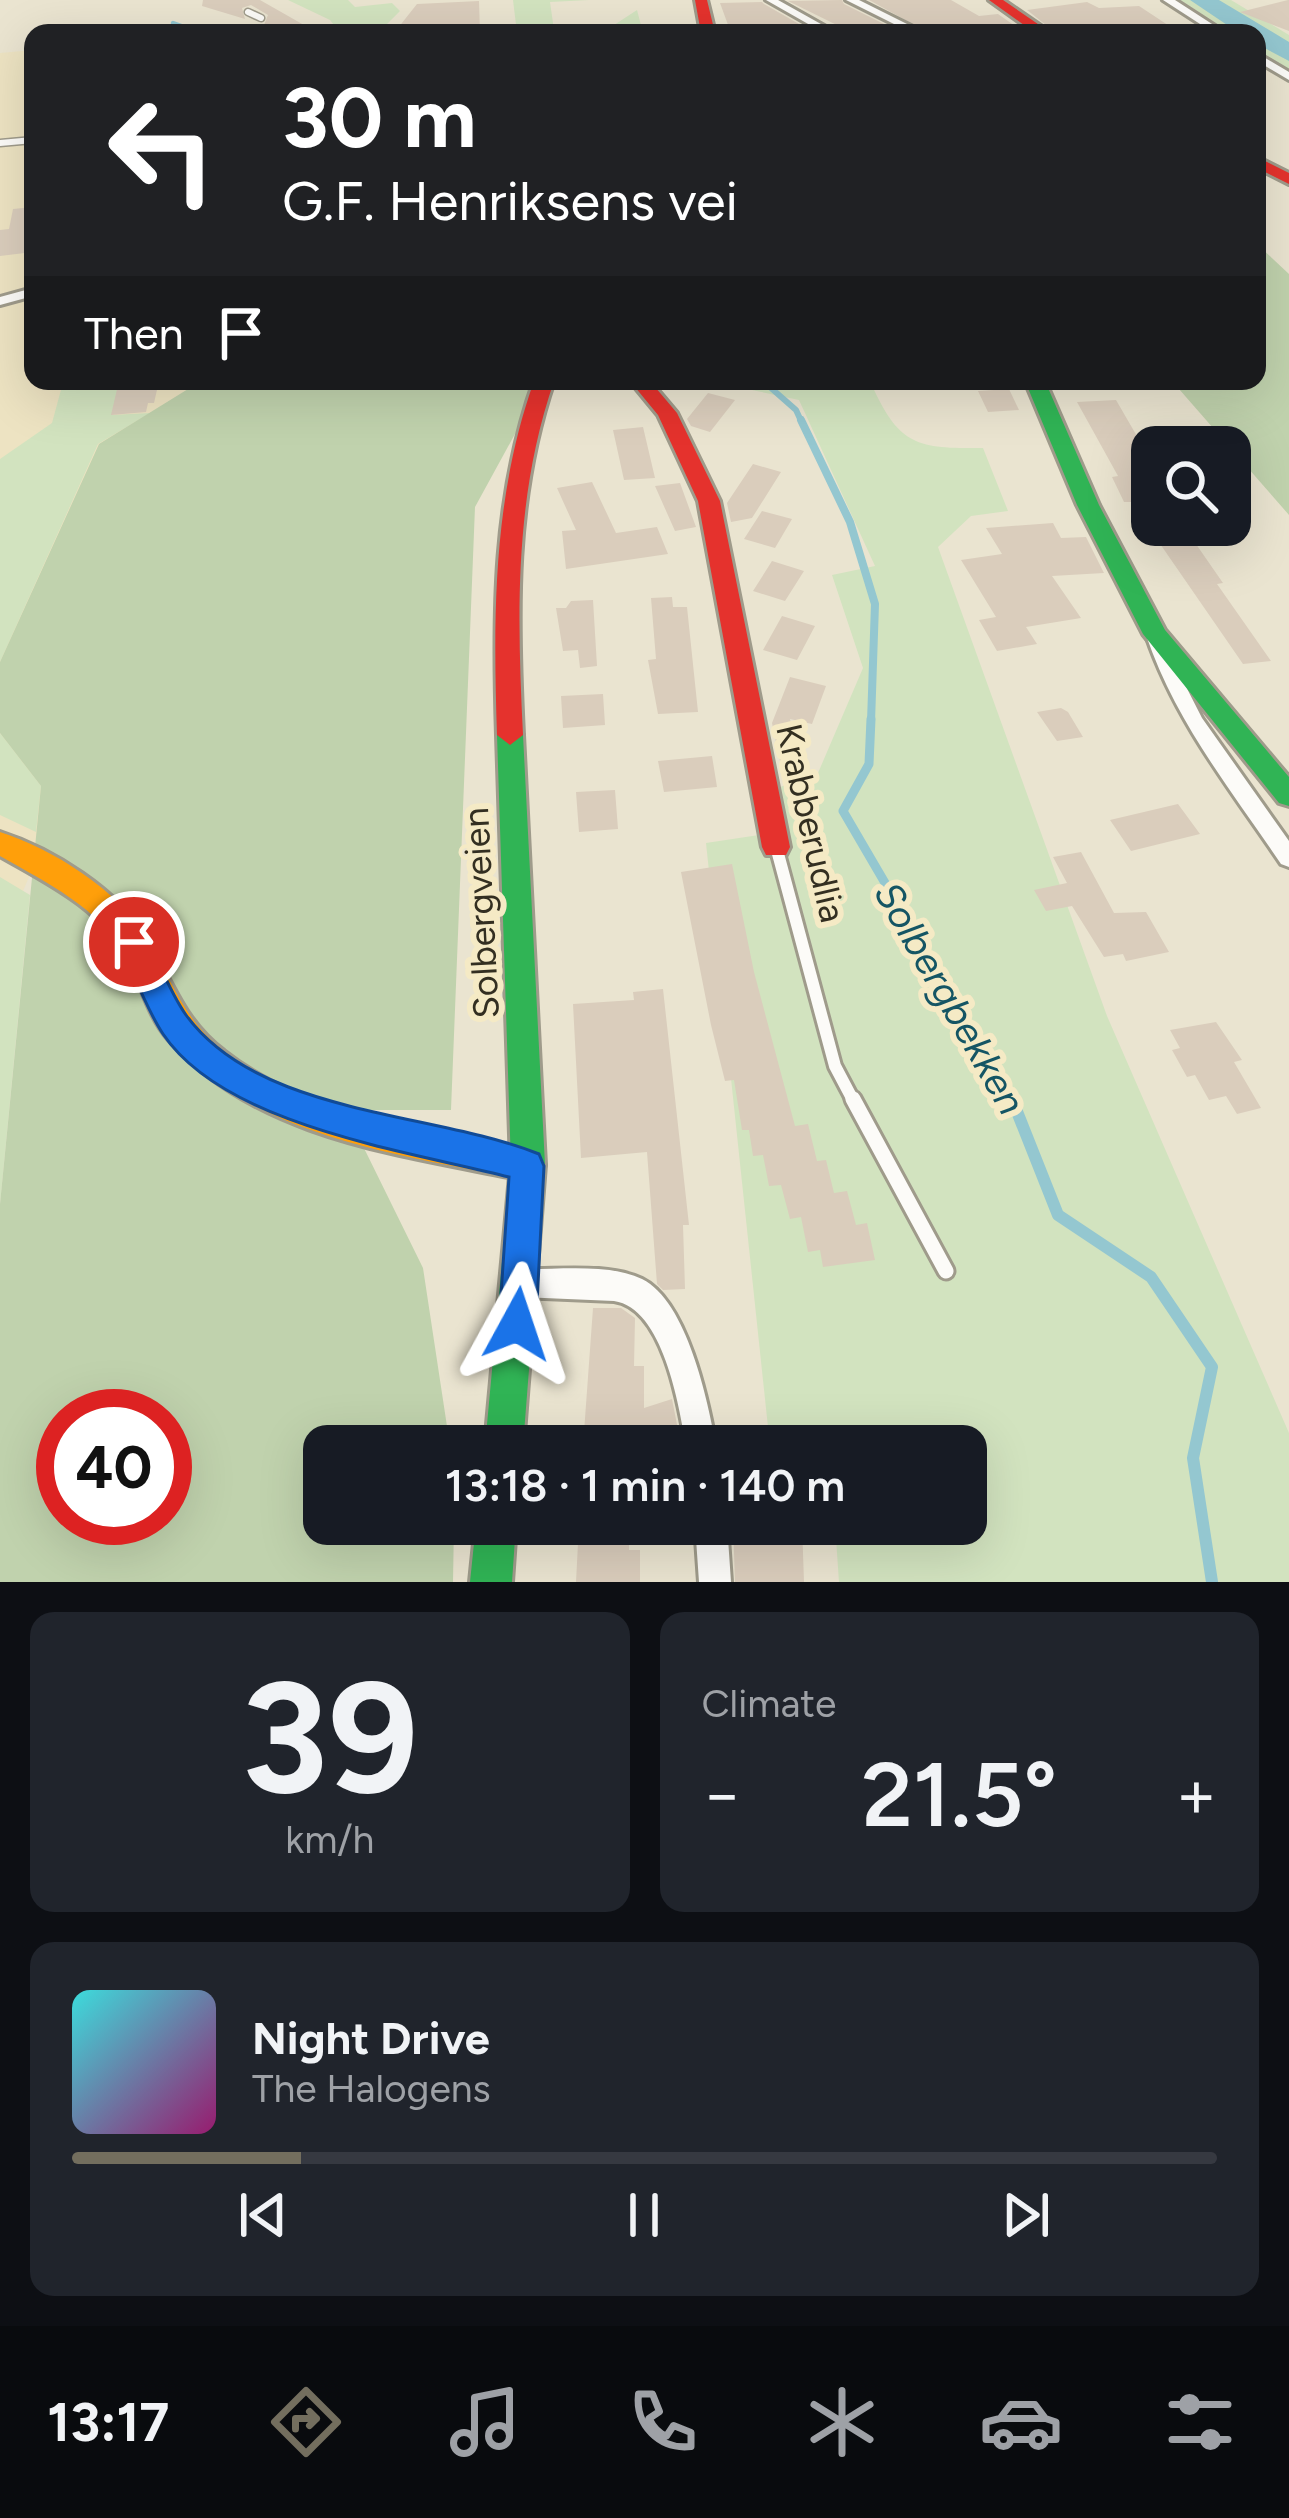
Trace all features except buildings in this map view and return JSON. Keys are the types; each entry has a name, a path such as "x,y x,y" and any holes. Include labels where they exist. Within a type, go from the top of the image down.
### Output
{"street":[{"path":"771,0 815,24"},
{"path":"851,0 901,24"},
{"path":"994,0 1030,24"},
{"path":"1168,0 1207,24"},
{"name":"Solbergveien","path":"506,1425 527,1166 504,604 516,470 525,428 540,390"},
{"name":"Krabberudlia","path":"643,390 689,453 709,501 776,847"},
{"path":"1039,390 1088,505 1155,634 1289,796"},
{"path":"1155,634 1165,671 1185,706 1289,858"},
{"path":"0,843 54,870 95,898 134,942 176,1026 223,1069 276,1101 527,1166"},
{"path":"521,1282 634,1290 656,1308 671,1338 695,1425"},
{"path":"491,1582 494,1545"},
{"path":"713,1545 715,1582"}],"lane":[{"path":"248,12 261,18"},
{"name":"Krabberudlia","path":"776,847 835,1066 946,1271"}],"shaded area":[{"path":"24,51 24,390 233,390 0,946 0,53"}],"green space":[{"path":"288,0 348,0 355,7 392,3 400,11 387,24 333,24"},
{"path":"513,0 589,0 550,2 553,24 516,24"},
{"path":"1180,0 1231,0 1289,35 1289,71 1266,56 1266,24 1217,24"},
{"path":"637,10 641,24 616,24"},
{"path":"1266,252 1289,274 1289,515 1251,471 1251,426 1211,426 1180,390 1266,390"},
{"path":"61,390 119,390 112,415 150,413 98,444 0,662 0,459 52,423"},
{"path":"186,390 539,390 475,507 451,1110 365,1110 359,1138 423,1268 447,1425 303,1425 303,1545 454,1545 453,1582 0,1582 0,1204 41,786 0,733 0,662 99,444"},
{"path":"752,390 874,390 890,418 911,438 940,447 983,448 1008,511 971,516 938,547 1107,1016 1289,1433 1289,1582 839,1582 836,1545 987,1545 987,1425 768,1425 706,843 772,833 772,790 818,773 863,668 832,575 875,566 799,400"},
{"path":"0,733 41,786 36,832 0,815"},
{"path":"0,877 30,895 0,1204"}],"waterway":[{"path":"1202,0 1241,24"},
{"path":"1266,39 1289,53"},
{"name":"Solbergbekken","path":"773,390 796,410 802,423"},
{"name":"Solbergbekken","path":"801,420 850,522 875,604 871,722"},
{"name":"Solbergbekken","path":"871,719 869,764 843,811 1013,1102"},
{"name":"Solbergbekken","path":"1012,1099 1058,1215 1151,1277 1212,1367 1193,1458 1212,1582"}],"traffic: fast":[{"path":"1039,390 1088,505 1155,634 1289,796"},
{"path":"506,1425 528,1165 510,735"},
{"path":"491,1582 494,1545"}],"traffic: slow":[{"path":"0,843 76,886 109,912 136,946 178,1028 211,1061 250,1087 340,1123 528,1165"}],"traffic: jam":[{"path":"701,0 706,24"},
{"path":"995,0 1031,24"},
{"path":"1266,167 1289,179"},
{"path":"510,735 506,600 512,511 529,424 541,390"},
{"path":"648,390 667,413 709,501 776,847"}],"route":[{"path":"134,942 176,1026 223,1069 276,1101 527,1166 517,1324"}]}
